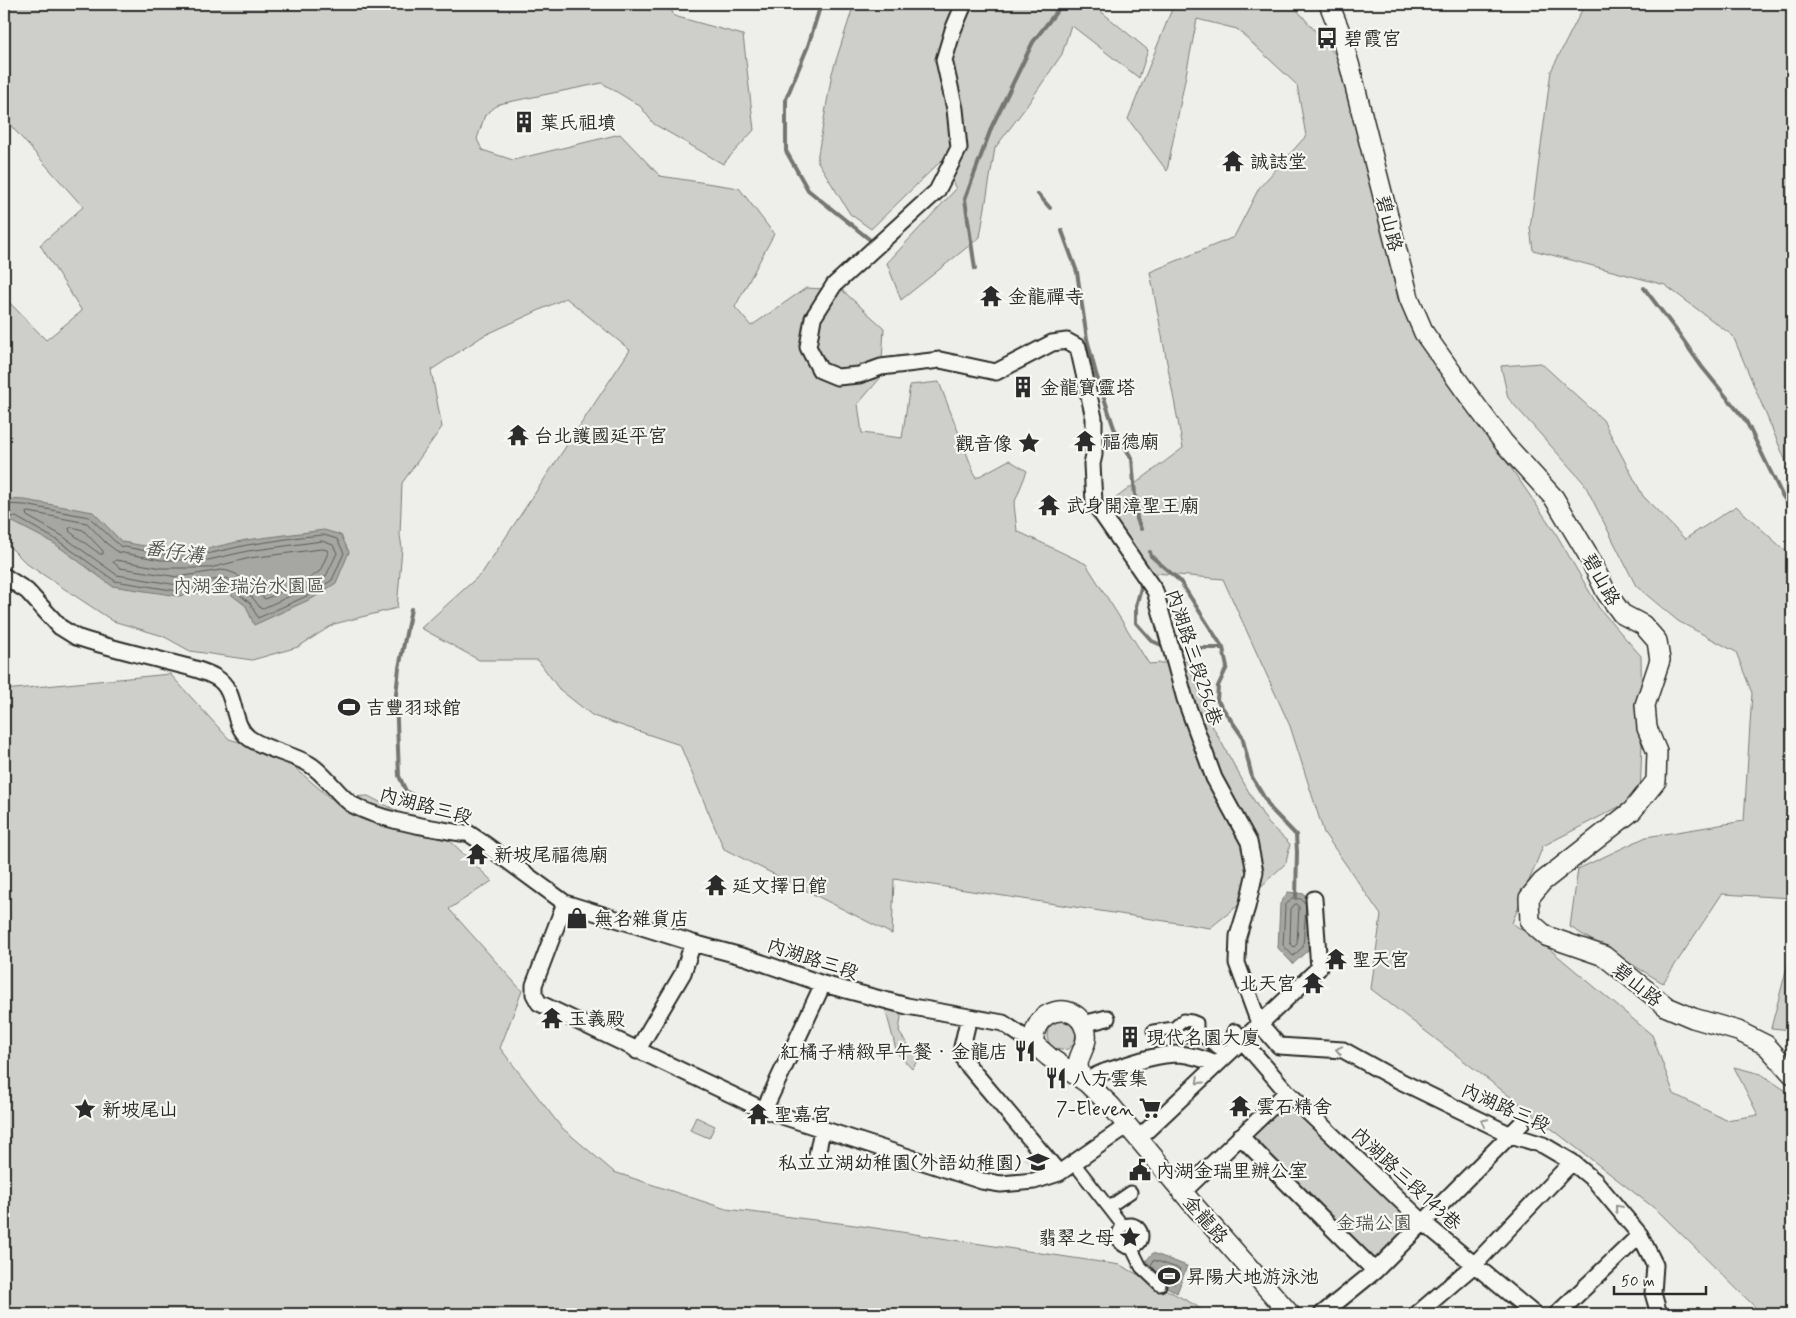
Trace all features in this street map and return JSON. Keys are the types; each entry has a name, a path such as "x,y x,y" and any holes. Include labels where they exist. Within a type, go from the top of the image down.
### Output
{"street":[{"name":"內湖路三段256巷","path":"964,4 953,30 944,60 955,109 960,148 937,191 834,285 813,318 808,347 820,370 837,377 859,375 881,367 940,360 996,372 1052,343 1067,341 1078,347 1094,418 1094,455 1092,464 1094,503 1155,591 1183,692 1214,778 1249,842 1255,872 1248,907 1238,936 1237,963 1259,1023"},
{"name":"碧山路","path":"1329,4 1339,29 1350,67 1409,298 1424,333 1504,443 1554,498 1587,552 1606,592 1622,614 1643,625 1657,641 1660,660 1645,705 1647,728 1657,752 1656,781 1632,811 1542,882 1529,898 1530,922 1546,936 1604,956 1667,1007 1693,1018 1738,1031 1766,1045 1792,1074"},
{"name":"內湖路三段","path":"4,576 27,591 48,616 60,627 76,637 192,668 216,678 227,688 239,725 250,738 310,764 352,805 410,823 468,833 565,903 693,943 745,957 823,984 907,1006 1003,1022 1034,1044"},
{"path":"565,903 534,985 534,994 539,1003 764,1110 982,1181 1002,1184 1034,1181 1059,1173 1133,1132 1222,1059 1239,1035 1259,1023 1319,968 1314,899"},
{"path":"637,1051 683,973 693,943"},
{"path":"764,1110 823,984"},
{"path":"1034,1044 1036,1026 1041,1019 1048,1013 1066,1011 1074,1015 1083,1024 1087,1038 1078,1062 1078,1069 1087,1083 1095,1076 1104,1072 1165,1055 1180,1054 1222,1059"},
{"path":"969,1017 962,1047 964,1062 1059,1173"},
{"path":"1083,1024 1107,1018"},
{"path":"1153,1030 1174,1028 1183,1020 1197,1023 1197,1033 1222,1059"},
{"path":"1259,1023 1279,1046 1261,1060"},
{"name":"內湖路三段143巷","path":"1239,1035 1287,1092 1424,1223 1474,1265 1523,1311"},
{"name":"金龍路","path":"1034,1044 1049,1057 1087,1083 1112,1106 1182,1192 1290,1314"},
{"name":"內湖路三段","path":"1279,1046 1343,1050 1390,1076 1516,1129 1572,1162 1595,1182 1640,1235 1656,1265 1653,1293 1659,1314"},
{"path":"1182,1192 1287,1092"},
{"path":"1322,1314 1375,1270 1516,1129"},
{"path":"816,1160 822,1130"},
{"path":"1240,1136 1375,1270"},
{"path":"1417,1314 1474,1265 1572,1162"},
{"path":"1074,1163 1123,1226"},
{"path":"1109,1207 1131,1192"},
{"path":"1132,1249 1141,1241 1142,1233 1134,1225 1123,1226 1118,1233 1118,1241 1124,1247 1132,1249 1141,1267 1160,1285"},
{"path":"1557,1314 1640,1235"}],"shaded area":[{"name":"私立立湖幼稚園(外語幼稚園)","path":"1036,1149 1051,1166 1040,1171 1023,1159"}],"green space":[{"name":"內湖金瑞治水園區","path":"4,4 669,4 674,16 743,35 754,130 723,164 654,124 640,106 602,83 499,104 485,115 477,139 482,150 513,160 620,134 660,176 739,188 774,234 735,307 751,326 806,288 842,290 884,328 881,377 858,404 862,433 902,438 910,385 939,382 976,478 1009,460 1027,471 1014,504 1017,531 1086,564 1149,664 1188,661 1209,720 1250,794 1268,823 1290,844 1286,863 1256,891 1210,928 894,879 892,934 724,849 680,745 593,716 559,689 538,660 479,660 421,628 482,573 630,350 566,298 483,336 431,370 442,427 402,483 400,535 402,548 397,608 334,624 298,647 252,660 190,651 163,636 113,621 27,564 4,541 4,297 46,340 82,311 40,245 83,207 4,118"},
{"path":"854,4 1092,4 1148,50 1139,78 1071,25 1062,54 995,148 980,237 901,300 887,263 956,189 942,160 871,229 850,214 817,160 832,73"},
{"path":"1174,4 1292,4 1346,67 1398,299 1427,354 1511,468 1555,532 1599,608 1641,656 1642,743 1640,796 1543,846 1512,923 1547,947 1652,1035 1674,1094 1726,1120 1758,1115 1734,1067 1761,1074 1792,1095 1792,1314 1762,1314 1658,1211 1371,989 1381,915 1324,833 1290,726 1223,579 1144,572 1108,504 1183,448 1150,272 1234,237 1259,188 1306,136 1297,85 1237,29 1197,19 1167,171 1128,119"},
{"path":"1585,4 1792,4 1792,476 1733,336 1665,285 1533,250 1530,228 1551,71"},
{"path":"1541,363 1603,420 1643,496 1685,539 1736,506 1792,557 1792,898 1722,894 1663,983 1570,927 1578,869 1646,837 1744,821 1752,693 1736,652 1678,621 1636,586 1584,483 1508,398 1501,366"},
{"path":"170,674 229,739 278,753 330,798 368,796 444,835 492,881 449,909 522,991 500,1048 561,1127 614,1172 726,1209 855,1225 1120,1265 1195,1305 1207,1314 4,1314 4,690"},
{"path":"1792,948 1792,1030 1771,1028"},
{"path":"884,1004 902,1009 899,1032 918,1060 912,1069 897,1053"},
{"path":"1062,1020 1073,1024 1077,1035 1073,1046 1062,1050 1051,1046 1047,1035 1051,1024"},
{"name":"金瑞公園","path":"1287,1092 1424,1223 1375,1271 1240,1136"},
{"path":"696,1117 715,1126 709,1138 690,1130"}],"water":[{"path":"4,499 25,500 93,512 122,542 162,549 206,549 246,540 324,530 341,535 349,552 336,583 313,598 254,625 246,606 224,589 178,596 112,586 55,544 13,522 4,521"},
{"path":"1288,892 1304,894 1311,902 1308,950 1293,964 1278,948 1280,904"},
{"name":"昇陽大地游泳池","path":"1153,1253 1187,1266 1177,1293 1163,1285 1143,1264"}],"waterway":[{"path":"821,4 808,46 786,99 786,151 808,190 874,243"},
{"path":"975,269 965,199 992,126 1033,42 1060,7 1060,4"},
{"path":"1038,194 1050,208"},
{"path":"1062,231 1077,272 1087,339 1096,374 1114,428 1132,459 1137,519 1141,529"},
{"path":"1644,288 1702,367 1746,421 1782,495 1792,510"},
{"path":"1150,552 1151,556 1180,581 1223,648 1227,667 1218,686 1217,700 1242,736 1252,777 1271,809 1296,835 1296,898"},
{"path":"1140,579 1141,588 1136,606 1136,623 1152,641 1166,647"},
{"name":"番仔溝","path":"411,609 399,668 396,694 399,776 406,791 435,810"},
{"path":"1175,648 1223,648"}],"place":[{"name":"碧霞宮","path":"1327,38"},
{"name":"葉氏祖墳","path":"524,122"},
{"name":"誠誌堂","path":"1233,161"},
{"name":"金龍禪寺","path":"991,296"},
{"name":"金龍寶靈塔","path":"1023,387"},
{"name":"台北護國延平宮","path":"518,435"},
{"name":"福德廟","path":"1085,441"},
{"name":"觀音像","path":"1029,443"},
{"name":"武身開漳聖王廟","path":"1049,505"},
{"name":"吉豐羽球館","path":"349,707"},
{"name":"新坡尾福德廟","path":"477,854"},
{"name":"延文擇日館","path":"716,885"},
{"name":"無名雜貨店","path":"577,918"},
{"name":"聖天宮","path":"1336,959"},
{"name":"北天宮","path":"1313,983"},
{"name":"玉義殿","path":"552,1018"},
{"name":"現代名園大廈","path":"1130,1037"},
{"name":"紅橘子精緻早午餐．金龍店","path":"1025,1051"},
{"name":"八方雲集","path":"1056,1078"},
{"name":"雲石精舍","path":"1240,1106"},
{"name":"7-Eleven","path":"1150,1108"},
{"name":"新坡尾山","path":"85,1109"},
{"name":"聖嘉宮","path":"758,1114"},
{"name":"私立立湖幼稚園(外語幼稚園)","path":"1038,1162"},
{"name":"內湖金瑞里辦公室","path":"1140,1170"},
{"name":"翡翠之母","path":"1130,1237"},
{"name":"昇陽大地游泳池","path":"1169,1276"}]}
